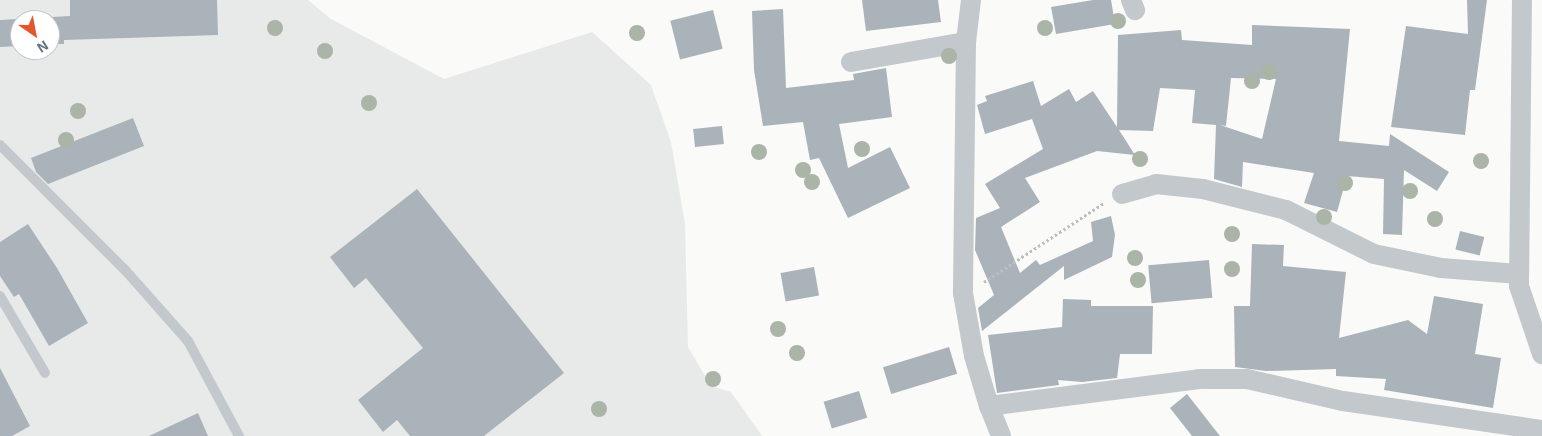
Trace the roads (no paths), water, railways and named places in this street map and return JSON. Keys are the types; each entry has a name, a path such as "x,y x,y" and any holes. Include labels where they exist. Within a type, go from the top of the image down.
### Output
{"street":[{"path":"971,0 966,42 963,293 974,356 989,406 1002,436"},
{"path":"1522,0 1519,286 1542,354"},
{"path":"851,62 966,42"},
{"path":"1122,194 1156,184 1204,189 1286,210 1374,254 1441,268 1519,274"},
{"path":"989,406 1199,380 1247,378 1343,400 1542,430"}],"lane":[{"path":"0,145 126,271 188,341 239,436"},
{"path":"0,296 45,373"}]}
